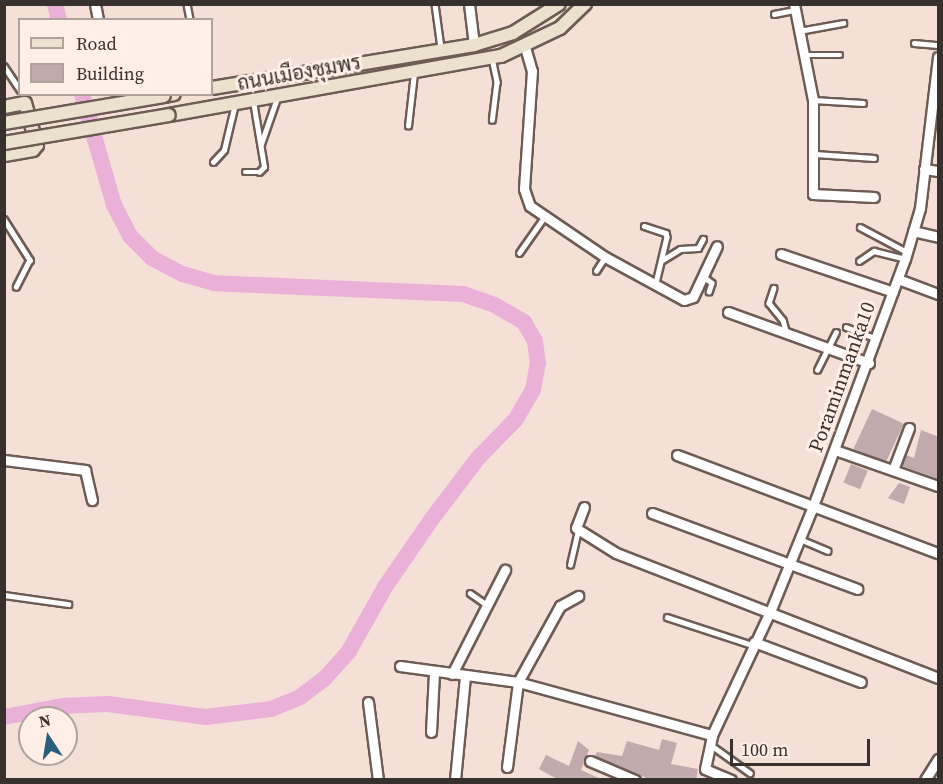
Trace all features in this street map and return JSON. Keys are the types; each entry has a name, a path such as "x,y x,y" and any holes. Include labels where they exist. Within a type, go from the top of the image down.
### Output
{"main road":[{"name":"ถนนเมืองชุมพร","path":"213,88 474,45 513,33 559,4"},
{"name":"ถนนเมืองชุมพร","path":"4,143 492,58 525,47 560,28 585,4"},
{"path":"4,123 163,96"},
{"path":"4,107 23,99 36,148 4,155"}],"street":[{"path":"469,4 474,45"},
{"path":"794,7 813,100 815,154 813,194 874,197"},
{"path":"525,47 532,71 524,198 605,257 655,286 689,301 717,246"},
{"name":"Poraminmanka10","path":"703,780 711,739 728,694 770,612 836,450 906,256 924,169 939,57"},
{"path":"924,169 939,171"},
{"path":"913,231 939,237"},
{"path":"781,254 893,292"},
{"path":"898,279 939,294"},
{"path":"728,312 868,363"},
{"path":"893,471 909,428"},
{"path":"836,450 939,486"},
{"path":"677,455 939,553"},
{"path":"4,460 85,470 92,500"},
{"path":"584,507 576,526 578,530 616,553 939,678"},
{"path":"652,513 790,561 857,589"},
{"path":"452,674 505,570"},
{"path":"507,767 518,682 560,606 578,596"},
{"path":"753,643 861,682"},
{"path":"400,666 465,677 518,682 711,739"},
{"path":"431,732 434,672"},
{"path":"455,780 465,677"},
{"path":"368,702 378,780"},
{"path":"925,780 939,759"},
{"path":"590,761 635,780"},
{"path":"705,769 731,780"}],"lane":[{"path":"435,4 441,50"},
{"path":"774,14 794,7"},
{"path":"799,31 843,23"},
{"path":"914,43 939,45"},
{"path":"804,55 840,55"},
{"path":"492,58 497,82 492,120"},
{"path":"4,66 18,87"},
{"path":"408,126 414,73"},
{"path":"260,146 278,96"},
{"path":"813,100 863,103"},
{"path":"245,172 262,171 253,101"},
{"path":"213,162 224,150 235,104"},
{"path":"815,154 874,158"},
{"path":"519,253 546,216"},
{"path":"4,219 30,260 15,287"},
{"path":"644,226 666,233 655,286"},
{"path":"860,227 906,256"},
{"path":"661,261 680,249 698,248 703,239"},
{"path":"859,261 874,251 906,256"},
{"path":"596,271 605,257"},
{"path":"703,276 712,283 709,292"},
{"path":"774,288 769,303 783,320 787,334"},
{"path":"846,327 877,339"},
{"path":"817,370 836,332"},
{"path":"570,564 578,530"},
{"path":"800,538 828,551"},
{"path":"470,593 487,605"},
{"path":"4,595 68,604"},
{"path":"667,616 753,643"},
{"path":"711,739 750,773"}],"building":[{"path":"872,409 904,424 885,464 853,449"},
{"path":"921,430 939,437 939,479 902,466 906,455 914,458"},
{"path":"851,464 868,471 860,489 844,483"},
{"path":"899,483 910,487 904,504 888,498"},
{"path":"662,739 677,743 671,764 698,769 696,780 651,780 595,756 597,752 622,756 627,741 659,750"},
{"path":"578,741 589,750 581,770 603,780 559,780 539,769 546,755 569,766"}],"waterway":[{"path":"55,4 58,18"},
{"path":"4,717 62,706 108,704 206,717 271,709 300,697 325,678 349,651 385,587 431,520 478,458 516,419 533,390 538,363 535,341 524,322 495,305 463,294 214,283 182,274 152,258 130,236 114,205 83,96"}]}
